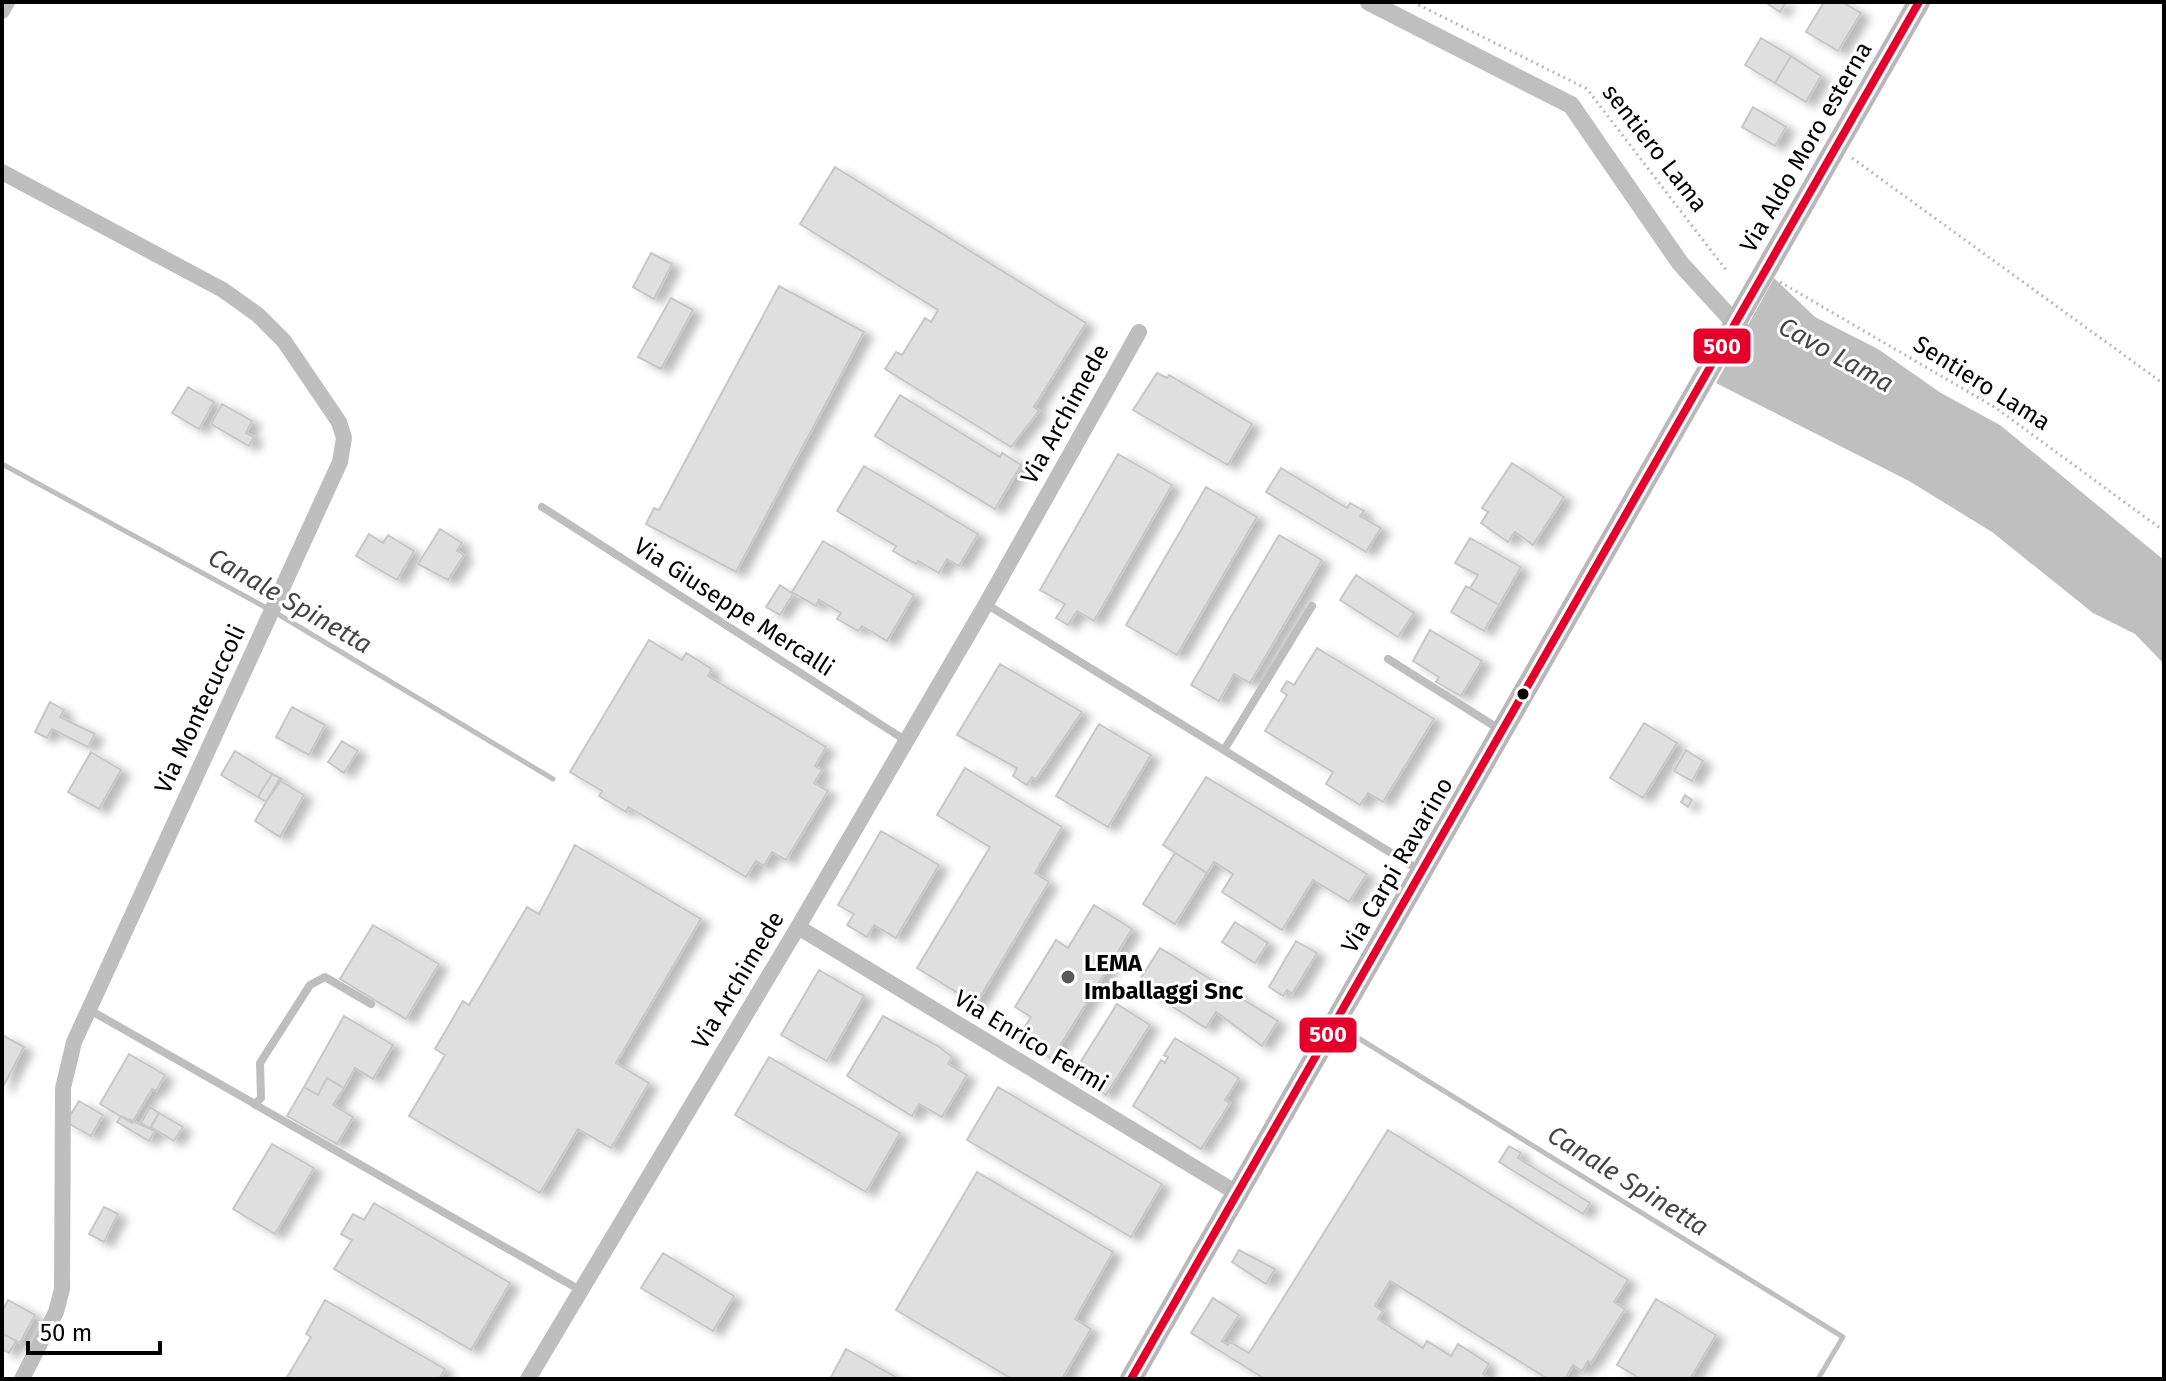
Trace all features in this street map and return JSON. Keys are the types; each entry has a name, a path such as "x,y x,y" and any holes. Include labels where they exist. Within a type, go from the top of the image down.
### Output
{"main road":[{"name":"Via Aldo Moro esterna","path":"1706,376 1768,277 1836,146 1919,2"},
{"name":"Via Carpi Ravarino","path":"1131,1379 1240,1195 1706,376"}],"street":[{"path":"2,11 7,2"},
{"name":"Via Montecuccoli","path":"2,172 223,290 258,315 284,341 326,400 344,438 340,462 74,1042 63,1088 62,1289 56,1312 22,1379"},
{"name":"Via Archimede","path":"528,1379 798,927 986,604 1139,332"},
{"name":"Via Enrico Fermi","path":"798,927 1240,1195"}],"lane":[{"name":"Via Giuseppe Mercalli","path":"542,507 905,740"},
{"path":"986,604 1423,872"},
{"path":"1224,750 1312,606"},
{"path":"1388,659 1503,732"},
{"path":"254,1104 261,1098 260,1063 310,985 325,977 371,1004"},
{"path":"87,1009 580,1290"}],"path":[{"name":"sentiero Lama","path":"1413,2 1587,89 1726,270"},
{"path":"1836,146 2164,384"},
{"name":"Sentiero Lama","path":"1768,277 1996,408 2164,531"}],"water":[{"path":"1774,278 1815,317 1878,349 1941,393 2000,425 2164,560 2164,664 2135,634 2093,613 1992,532 1909,481 1716,383"}],"building":[{"path":"1765,2 1786,2 1780,12"},
{"path":"1824,2 1842,2 1861,13 1838,51 1806,32"},
{"path":"1761,38 1791,56 1775,83 1745,65"},
{"path":"1791,56 1821,76 1806,102 1775,83"},
{"path":"1753,107 1786,127 1775,146 1742,127"},
{"path":"835,167 1086,323 1034,407 1039,411 1011,447 885,369 896,352 902,355 925,318 931,322 938,310 800,224"},
{"path":"651,253 672,264 654,299 633,287"},
{"path":"779,286 864,332 736,572 646,524 654,508 659,510"},
{"path":"671,298 693,310 661,369 638,357"},
{"path":"1157,373 1167,378 1169,375 1252,424 1228,465 1133,410"},
{"path":"188,387 214,402 199,429 172,413"},
{"path":"900,395 1000,457 1002,453 1021,465 995,509 875,436"},
{"path":"222,404 252,421 246,433 254,437 249,446 211,424"},
{"path":"1118,454 1172,485 1094,621 1077,611 1068,625 1056,618 1065,604 1040,590"},
{"path":"1512,463 1564,497 1533,545 1515,532 1508,542 1481,523 1488,512 1482,508"},
{"path":"864,466 978,534 959,566 947,559 939,573 918,561 916,564 893,551 896,546 837,511"},
{"path":"1281,468 1347,508 1350,503 1364,511 1360,516 1381,528 1366,552 1266,492"},
{"path":"1206,487 1257,517 1177,655 1126,625"},
{"path":"440,529 462,543 457,551 464,555 448,580 418,564"},
{"path":"369,534 383,543 388,535 414,551 397,580 356,556"},
{"path":"1279,535 1322,560 1250,683 1234,674 1219,701 1191,685"},
{"path":"1470,538 1521,567 1499,605 1470,588 1478,575 1455,563"},
{"path":"823,541 914,595 887,641 862,626 858,631 837,619 841,613 819,600 816,606 792,592"},
{"path":"1356,575 1414,613 1398,637 1340,600"},
{"path":"780,585 793,594 780,615 766,607"},
{"path":"1466,586 1499,605 1484,631 1451,612"},
{"path":"1430,630 1482,661 1461,696 1436,682 1439,677 1413,661"},
{"path":"649,640 682,660 686,653 712,669 708,676 826,747 815,766 822,770 814,783 828,791 786,860 772,852 764,866 756,861 746,877 628,807 626,812 599,796 602,791 570,772"},
{"path":"1317,648 1434,719 1383,802 1368,793 1360,805 1326,784 1333,772 1265,731 1287,695 1281,691 1287,681 1294,685"},
{"path":"1000,664 1082,712 1036,779 1032,777 1027,785 1013,776 1017,768 957,735"},
{"path":"50,702 64,710 60,717 95,734 88,747 52,729 47,738 35,732"},
{"path":"292,707 325,725 309,755 276,737"},
{"path":"1644,723 1677,743 1643,798 1610,778"},
{"path":"1099,724 1151,755 1108,827 1056,796"},
{"path":"342,741 358,751 344,773 328,762"},
{"path":"1686,750 1703,761 1692,781 1674,771"},
{"path":"235,751 272,774 258,797 221,775"},
{"path":"91,752 121,770 99,809 68,792"},
{"path":"965,768 1062,827 1035,873 1049,882 976,1004 917,968 990,847 937,815"},
{"path":"272,774 282,779 266,802 258,797"},
{"path":"1206,777 1367,874 1349,902 1313,880 1282,930 1222,892 1233,874 1214,862 1207,873 1163,845"},
{"path":"279,780 304,795 280,837 255,821"},
{"path":"1685,795 1692,800 1688,807 1681,802"},
{"path":"881,831 939,865 896,938 874,925 867,937 847,925 854,914 838,905"},
{"path":"575,845 701,919 616,1063 649,1083 611,1148 578,1129 540,1193 409,1116 445,1055 435,1049 463,1001 469,1005 527,907 539,914"},
{"path":"1175,853 1207,873 1175,924 1143,904"},
{"name":"LEMA Imballaggi Snc","path":"1094,905 1132,929 1052,1059 1018,1038 1031,1017 1015,1007 1056,940 1068,948"},
{"path":"1235,922 1268,943 1255,963 1222,942"},
{"path":"373,925 439,964 406,1019 340,979"},
{"path":"1296,941 1317,953 1292,994 1287,990 1283,996 1269,987"},
{"path":"1160,948 1278,1021 1262,1046 1216,1012 1206,1028 1137,984"},
{"path":"819,970 864,996 827,1061 781,1035"},
{"path":"1117,1004 1150,1025 1106,1095 1073,1074"},
{"path":"344,1016 393,1045 373,1079 355,1068 344,1088 327,1078 318,1095 304,1087"},
{"path":"883,1016 938,1046 952,1057 948,1064 967,1075 942,1117 919,1104 912,1116 847,1076"},
{"path":"2,1035 24,1047 2,1089"},
{"path":"1175,1038 1239,1078 1225,1100 1230,1103 1201,1149 1133,1106 1161,1060 1165,1063 1168,1057 1164,1055"},
{"path":"129,1054 165,1075 156,1091 152,1089 132,1123 100,1104"},
{"path":"769,1057 900,1133 866,1192 735,1115"},
{"path":"327,1078 344,1088 333,1105 353,1117 337,1144 287,1116 304,1087 318,1095"},
{"path":"998,1087 1162,1184 1131,1237 967,1140"},
{"path":"79,1101 103,1115 91,1136 66,1122"},
{"path":"150,1107 159,1113 150,1128 141,1123"},
{"path":"159,1113 183,1127 174,1141 151,1127"},
{"path":"121,1116 155,1131 149,1141 117,1122"},
{"path":"1388,1130 1628,1280 1614,1302 1625,1309 1591,1363 1588,1361 1582,1371 1573,1365 1565,1379 1548,1379 1390,1281 1375,1306 1383,1311 1378,1319 1423,1348 1427,1341 1451,1356 1458,1344 1489,1364 1483,1374 1490,1379 1265,1379 1191,1333 1213,1298 1239,1315 1222,1341 1249,1353"},
{"path":"272,1144 314,1168 275,1234 233,1209"},
{"path":"1509,1146 1521,1153 1518,1158 1590,1203 1583,1214 1499,1162"},
{"path":"977,1172 1113,1252 1075,1319 1091,1329 1062,1379 1012,1379 896,1310"},
{"path":"374,1203 510,1283 471,1350 334,1269 352,1240 341,1234 353,1214 364,1220"},
{"path":"104,1207 118,1214 104,1242 89,1234"},
{"path":"1239,1250 1275,1269 1266,1284 1232,1262"},
{"path":"663,1253 734,1296 713,1331 641,1288"},
{"path":"1656,1299 1716,1335 1690,1379 1641,1379 1617,1365"},
{"path":"8,1300 35,1315 20,1343 2,1333 2,1312"},
{"path":"325,1300 445,1369 439,1379 286,1379 311,1337 306,1334"},
{"path":"2,1333 16,1341 9,1353 2,1349"},
{"path":"846,1349 899,1379 830,1379"}],"waterway":[{"name":"Cavo Lama","path":"1369,2 1571,105 1680,263 1743,332"},
{"name":"Canale Spinetta","path":"2,464 276,613 553,779"},
{"name":"Canale Spinetta","path":"1350,1033 1843,1337 1818,1379"}],"transit line":[{"name":"500","path":"1131,1379 1919,2"}],"place":[{"name":"LEMA Imballaggi Snc","path":"1068,977"}]}
